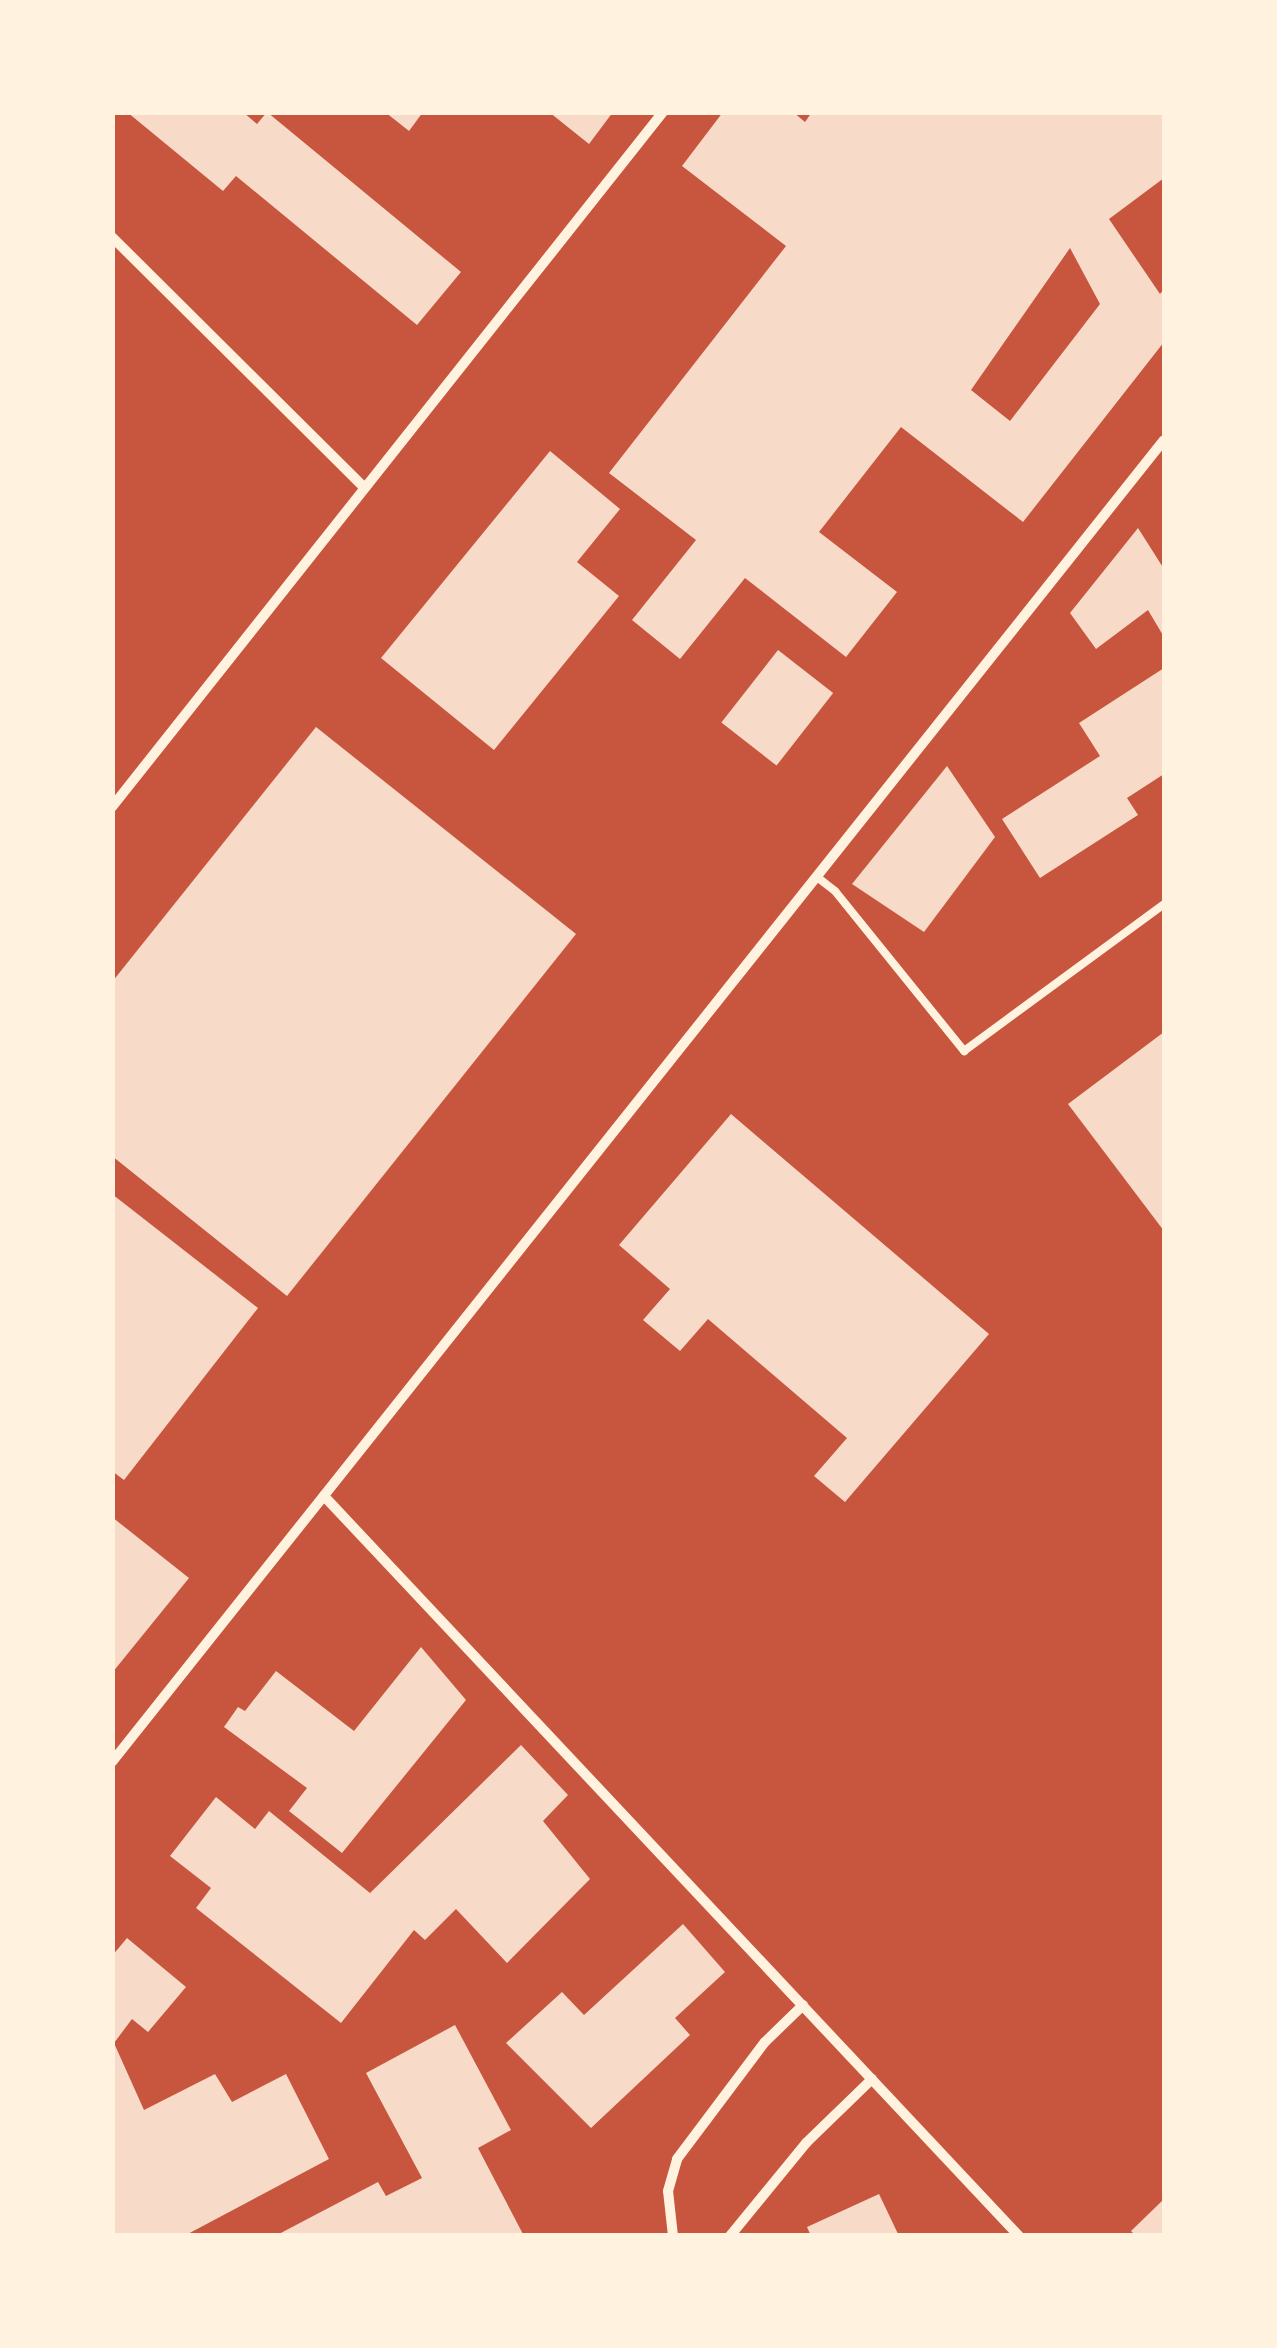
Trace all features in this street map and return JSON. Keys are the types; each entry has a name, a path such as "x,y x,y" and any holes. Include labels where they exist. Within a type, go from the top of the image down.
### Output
{"street":[{"path":"112,807 664,112"},
{"path":"112,238 365,488"},
{"path":"112,1762 1164,440"},
{"path":"324,1496 1019,2236"},
{"path":"673,2236 668,2191 677,2160 765,2042 803,2005"},
{"path":"730,2236 806,2144 872,2079"}],"lane":[{"path":"816,877 835,891 964,1051 1164,904"}],"building":[{"path":"127,112 243,112 257,124 267,112 461,272 417,325 236,176 223,191"},
{"path":"385,112 423,112 409,131"},
{"path":"549,112 613,112 589,144"},
{"path":"723,112 793,112 805,122 812,112 1164,112 1164,178 1109,219 1160,294 1164,289 1164,342 1023,522 901,427 819,532 897,592 846,657 745,578 680,659 632,620 696,540 609,473 786,246 682,166","holes":["1070,248 1100,304 1010,421 971,390"]},
{"path":"550,451 620,509 577,562 619,596 494,750 381,658"},
{"path":"1138,528 1164,569 1164,637 1148,610 1096,649 1070,613"},
{"path":"778,650 833,693 777,766 721,722"},
{"path":"1164,668 1164,774 1127,798 1138,815 1040,878 1002,819 1100,756 1079,723"},
{"path":"316,727 576,934 287,1296 112,1156 112,982"},
{"path":"947,766 995,837 924,932 852,884"},
{"path":"1164,1032 1164,1231 1068,1104"},
{"path":"731,1114 989,1334 845,1502 814,1476 847,1438 708,1319 680,1351 643,1320 670,1289 619,1245"},
{"path":"112,1194 258,1308 124,1480 112,1471"},
{"path":"112,1517 189,1578 112,1673"},
{"path":"421,1647 466,1700 342,1853 289,1811 307,1788 224,1727 238,1707 245,1711 276,1671 354,1731"},
{"path":"521,1745 568,1795 543,1821 590,1879 507,1963 456,1909 425,1940 414,1930 341,2023 196,1908 211,1888 170,1856 216,1797 255,1829 269,1811 370,1893"},
{"path":"683,1924 725,1972 675,2018 690,2035 591,2128 506,2043 562,1992 584,2015"},
{"path":"127,1938 186,1987 148,2032 132,2019 114,2043 144,2110 215,2074 232,2102 286,2074 329,2159 184,2236 112,2236 112,1956"},
{"path":"455,2025 511,2130 478,2148 524,2236 275,2236 378,2182 386,2196 422,2178 366,2073"},
{"path":"879,2194 899,2236 811,2236 807,2227"},
{"path":"1164,2199 1164,2236 1136,2236 1131,2231"}]}
